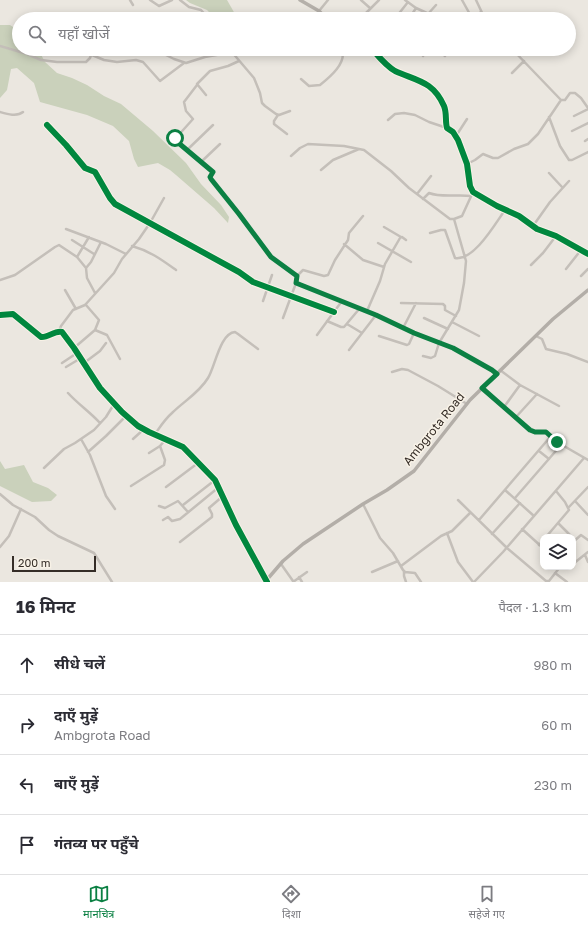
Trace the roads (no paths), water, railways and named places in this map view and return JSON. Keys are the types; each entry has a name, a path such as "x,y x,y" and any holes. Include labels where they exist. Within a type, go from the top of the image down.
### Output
{"main road":[{"name":"Ambgrota Road","path":"266,581 281,564 303,544 414,471 467,404 482,388 564,309 588,290"}],"street":[{"path":"130,0 133,5"},
{"path":"150,0 159,6 172,0"},
{"path":"180,0 189,7 201,10 203,12"},
{"path":"300,0 319,11 328,0"},
{"path":"361,0 370,8"},
{"path":"366,12 379,0"},
{"path":"462,0 468,12"},
{"path":"476,0 481,12"},
{"path":"399,12 406,1 425,12"},
{"path":"428,12 436,5"},
{"path":"413,12 416,8"},
{"path":"0,46 12,50"},
{"path":"30,56 48,62 80,63 88,60 91,56"},
{"path":"96,56 117,62 136,60 143,62 160,81 184,63 214,56"},
{"path":"169,56 184,63"},
{"path":"235,56 254,78 263,104 278,115 282,115 290,111"},
{"path":"301,79 309,86 320,85 334,72 342,61 343,56"},
{"path":"378,56 393,69 414,78 433,89 445,108 447,128"},
{"path":"519,56 561,100"},
{"path":"239,61 210,71 197,85 184,102 186,111 194,119 175,138 213,172 210,177 211,179 271,257 297,277"},
{"path":"512,73 524,61"},
{"path":"197,85 206,95"},
{"path":"467,164 483,154 493,158 498,158 514,149 528,144 538,134 561,100 565,100 570,93 575,93 581,98 588,109 574,116"},
{"path":"0,112 20,114 23,112"},
{"path":"388,120 395,114 410,114 447,128 456,136 467,164 470,186 473,192 518,216 542,232 556,236 588,254"},
{"path":"278,115 274,121 274,124 287,134"},
{"path":"549,117 560,146 568,159 572,160 588,152"},
{"path":"456,136 466,119"},
{"path":"572,131 588,123"},
{"path":"47,125 84,167 95,172 112,201 239,272 249,280 334,312"},
{"path":"187,150 213,125"},
{"path":"201,162 220,144"},
{"path":"291,156 300,148 308,144 344,146 359,149 369,153 446,217 454,219 465,213 473,192"},
{"path":"321,170 333,160 359,149"},
{"path":"549,172 562,187"},
{"path":"417,194 431,176"},
{"path":"533,226 562,187 569,181"},
{"path":"423,199 429,193 437,196 471,196"},
{"path":"0,315 13,314 41,337 45,337 59,331 73,310 86,305 114,274 126,254 139,239 164,198"},
{"path":"430,233 445,230 456,258 465,257 482,243 505,210"},
{"path":"283,318 297,277 303,270 327,276 344,244 348,240 349,233 363,216"},
{"path":"423,356 434,357 439,343 456,316 461,303 466,267 465,257 454,219"},
{"path":"384,227 406,240"},
{"path":"66,229 112,246 126,254"},
{"path":"531,265 556,236"},
{"path":"77,257 89,237"},
{"path":"367,311 384,268 401,237"},
{"path":"72,240 94,254"},
{"path":"86,268 101,242"},
{"path":"378,242 411,262"},
{"path":"344,244 364,260 384,268"},
{"path":"0,280 15,275 57,245 62,246 77,257 86,268 89,282 96,293"},
{"path":"132,246 146,250 176,270"},
{"path":"566,269 581,250"},
{"path":"581,276 588,269"},
{"path":"263,300 272,275"},
{"path":"296,283 360,308 414,333 453,348 559,406"},
{"path":"65,290 76,309"},
{"path":"317,335 342,301"},
{"path":"401,303 444,304 445,310 456,316"},
{"path":"403,328 416,303"},
{"path":"74,348 95,330 99,320 86,305"},
{"path":"328,321 343,328 360,308"},
{"path":"349,350 376,315"},
{"path":"424,318 448,328"},
{"path":"452,322 479,336"},
{"path":"347,324 362,333"},
{"path":"95,330 107,335 120,359"},
{"path":"59,331 62,332 78,353 100,388 126,416 144,429 183,447 214,480 219,487 239,530 266,581"},
{"path":"155,434 172,412 202,386 212,371 222,344 229,334 235,332 258,349"},
{"path":"379,336 407,345 409,344 414,333"},
{"path":"536,336 543,341 544,346 548,350 567,354 588,362"},
{"path":"84,363 106,343"},
{"path":"62,363 78,353"},
{"path":"66,367 81,358"},
{"path":"392,372 402,369 408,370 467,404"},
{"path":"504,407 520,385"},
{"path":"482,388 532,432 545,431 561,445 588,460"},
{"path":"68,393 100,423"},
{"path":"516,417 537,394"},
{"path":"44,468 64,449 81,439 100,423 114,404"},
{"path":"88,452 126,416"},
{"path":"133,439 144,429"},
{"path":"478,520 551,436"},
{"path":"81,439 106,496 115,509"},
{"path":"149,453 160,446 166,439"},
{"path":"515,498 561,445"},
{"path":"131,486 164,465 165,460 160,446"},
{"path":"539,451 549,459"},
{"path":"447,533 458,562 473,582 507,548 584,458"},
{"path":"166,487 198,463"},
{"path":"183,506 214,480"},
{"path":"163,520 168,517 172,521 175,521 219,487"},
{"path":"568,507 588,489"},
{"path":"505,490 534,516"},
{"path":"549,534 569,511 568,507 556,490"},
{"path":"0,494 13,505 35,517 58,536 94,553 112,582"},
{"path":"180,542 212,517 209,508 223,496"},
{"path":"458,500 507,548 546,581 549,580 558,570"},
{"path":"159,506 165,508 178,501 188,512"},
{"path":"575,501 588,515"},
{"path":"492,534 520,502"},
{"path":"363,504 380,538 398,560 404,571 406,582"},
{"path":"0,547 9,536 21,509"},
{"path":"401,566 441,536 455,528 470,513"},
{"path":"558,523 568,534"},
{"path":"522,530 539,545"},
{"path":"576,538 581,535 588,540"},
{"path":"576,562 587,554 588,562"},
{"path":"372,572 398,560"},
{"path":"281,564 293,582 307,572"},
{"path":"404,571 413,572 421,582"},
{"path":"555,573 567,582"},
{"path":"299,577 302,582"}]}
